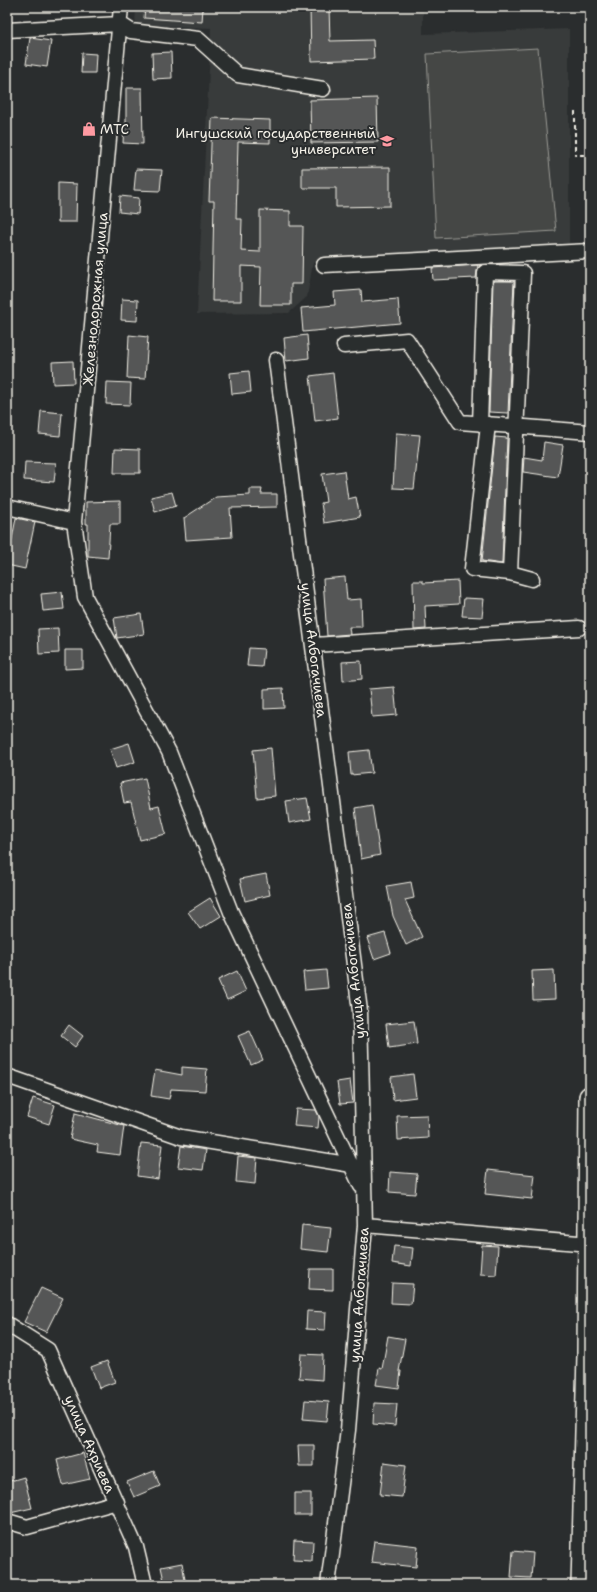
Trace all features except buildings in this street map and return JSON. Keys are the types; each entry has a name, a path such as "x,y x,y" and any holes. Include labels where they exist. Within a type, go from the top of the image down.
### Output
{"highway":[{"path":"582,1585 589,1244 590,1097"}],"street":[{"name":"Железнодорожная улица","path":"121,7 74,522 85,597 169,752 231,912 352,1165 364,1194"},
{"path":"7,30 120,24 131,31 198,39 238,75 323,89"},
{"path":"324,265 590,251"},
{"path":"510,573 518,427 523,273 485,272 484,424 472,569 510,573 532,579"},
{"path":"344,346 407,340 460,422 590,432"},
{"name":"улица Албогачиева","path":"276,360 314,645 360,1011 365,1225 348,1430 328,1585"},
{"path":"7,508 74,522"},
{"path":"314,645 579,628"},
{"path":"7,1076 181,1137 352,1165"},
{"path":"365,1225 589,1244"},
{"name":"улица Ахриева","path":"7,1324 48,1350 136,1547 145,1585"},
{"path":"7,1521 27,1527 117,1502"}],"path":[{"path":"575,111 575,155 590,155"}],"shaded area":[{"name":"Ингушский государственный университет","path":"136,7 423,7 423,34 569,29 569,248 313,263 307,297 289,313 197,314 211,28 135,25"},
{"path":"538,48 556,231 436,238 427,54"}],"place":[{"name":"МТС","path":"89,129"},
{"name":"Ингушский государственный университет","path":"387,141"}]}
